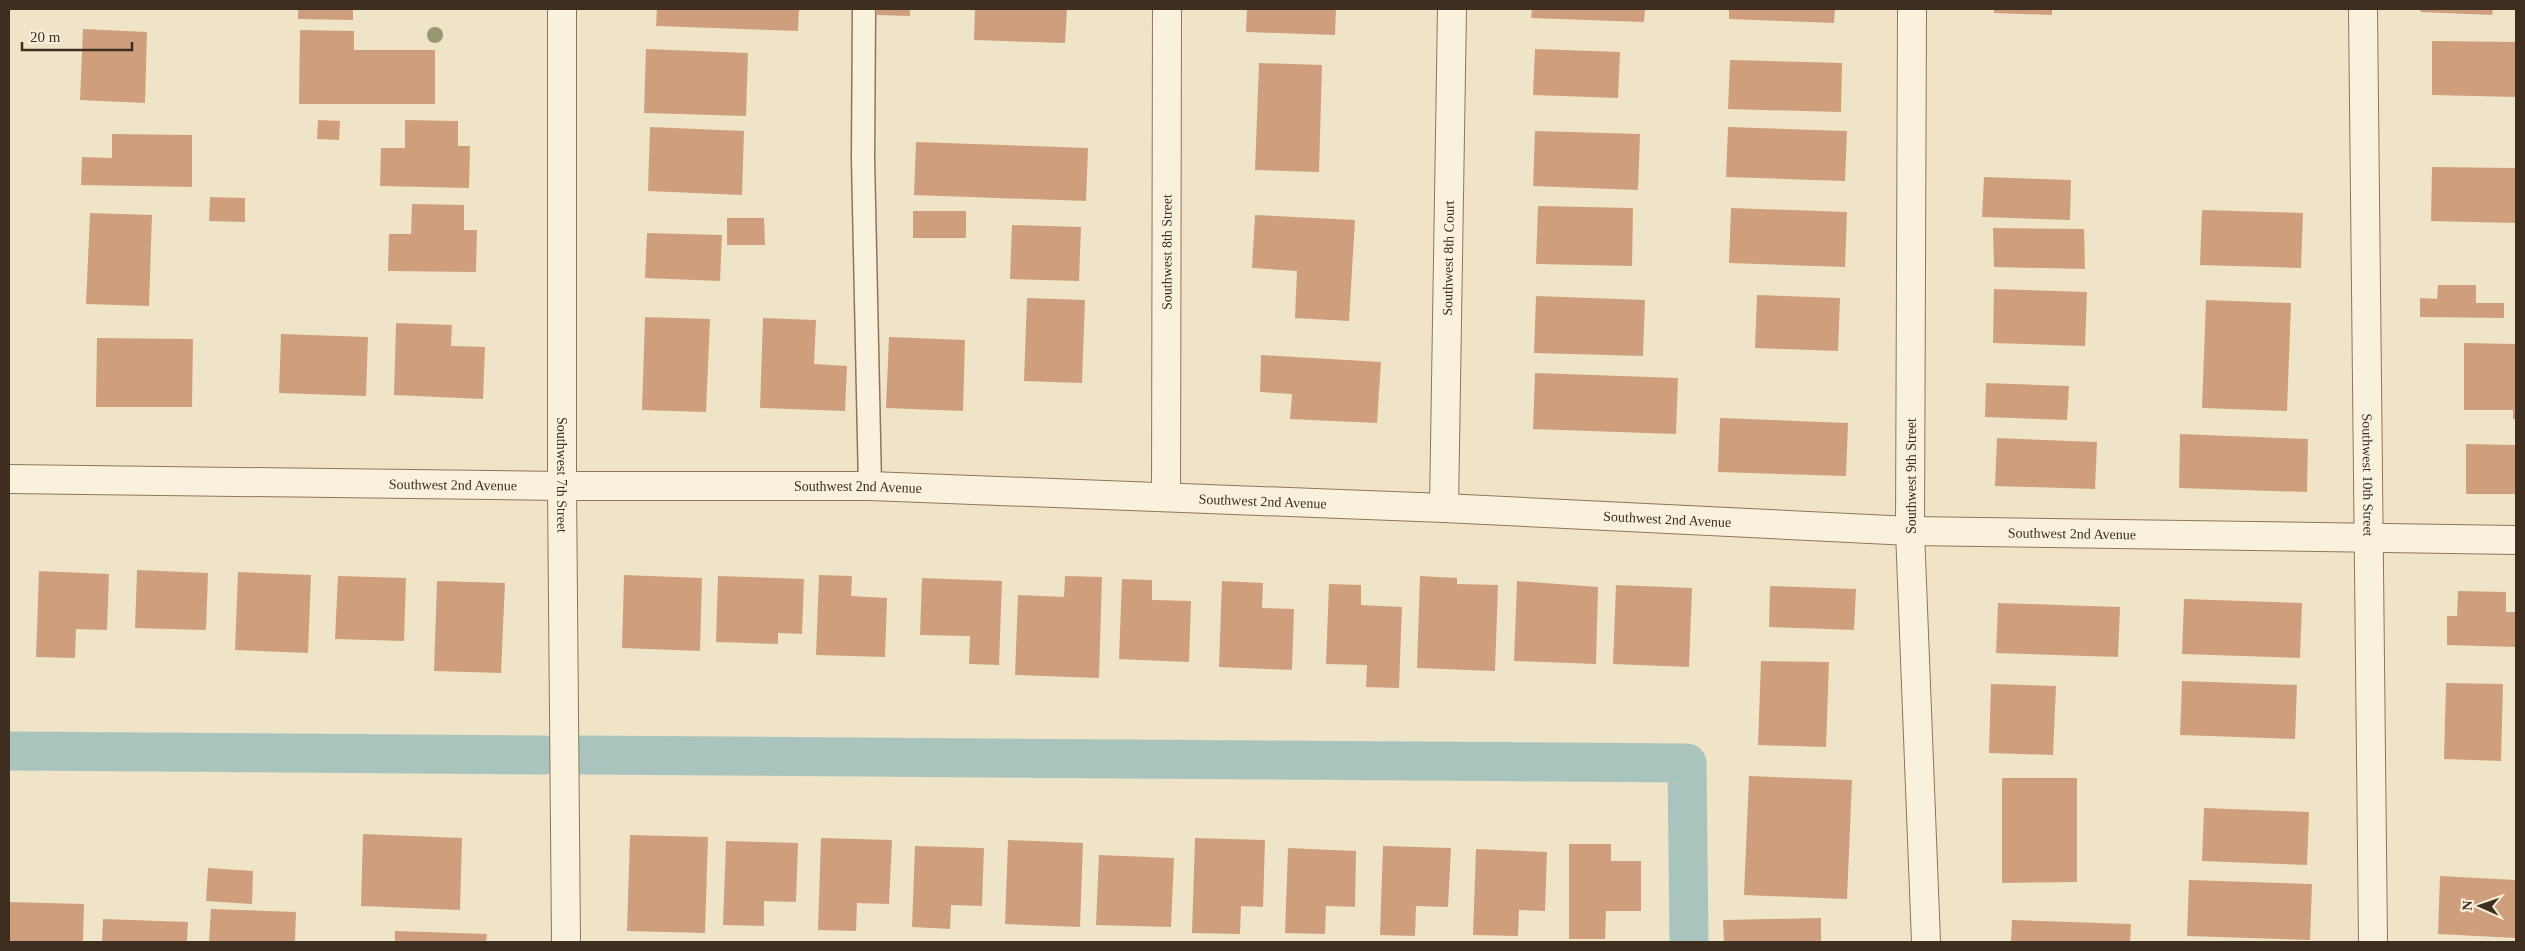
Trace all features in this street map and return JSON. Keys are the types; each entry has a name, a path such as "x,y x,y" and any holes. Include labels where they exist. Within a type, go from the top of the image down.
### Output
{"street":[{"name":"Southwest 7th Street","path":"562,9 562,486 566,942"},
{"name":"Southwest 8th Street","path":"1166,496 1167,9"},
{"name":"Southwest 8th Court","path":"1444,508 1452,9"},
{"name":"Southwest 9th Street","path":"1912,9 1910,531 1926,942"},
{"name":"Southwest 10th Street","path":"2363,9 2367,538 2373,942"},
{"name":"Southwest 2nd Avenue","path":"9,479 562,486 870,486 1444,508 1910,531 2516,540"}],"lane":[{"path":"864,9 863,158 870,486"}],"building":[{"path":"298,9 353,9 353,20 298,19"},
{"path":"657,9 799,9 798,31 656,26"},
{"path":"877,9 910,9 910,16 877,15"},
{"path":"975,9 1067,9 1065,43 974,40"},
{"path":"1247,9 1336,9 1335,35 1246,32"},
{"path":"1532,9 1645,9 1644,22 1531,18"},
{"path":"1729,9 1835,9 1834,23 1729,19"},
{"path":"1994,9 2052,9 2052,15 1994,13"},
{"path":"2421,9 2493,9 2492,15 2420,12"},
{"path":"83,29 147,32 145,103 80,100"},
{"path":"300,30 354,31 354,50 435,50 435,104 299,104"},
{"path":"2432,41 2516,42 2516,97 2432,95"},
{"path":"646,49 748,53 746,116 644,113"},
{"path":"1535,49 1620,52 1618,98 1533,95"},
{"path":"1730,60 1842,63 1841,112 1728,109"},
{"path":"1259,63 1322,65 1319,172 1255,170"},
{"path":"318,120 340,121 339,140 317,139"},
{"path":"405,120 458,121 458,146 470,146 469,188 380,186 381,148 405,148"},
{"path":"650,127 744,131 742,195 648,191"},
{"path":"1728,127 1847,131 1845,181 1726,177"},
{"path":"1535,131 1640,134 1638,190 1533,186"},
{"path":"112,134 192,135 192,187 81,185 82,157 112,158"},
{"path":"916,142 1088,148 1086,201 914,195"},
{"path":"2432,167 2516,168 2516,223 2431,221"},
{"path":"1984,177 2071,180 2070,220 1982,217"},
{"path":"210,197 245,198 245,222 209,221"},
{"path":"412,204 464,205 464,230 477,230 476,272 388,271 389,234 411,234"},
{"path":"1538,206 1633,208 1632,266 1536,264"},
{"path":"1731,208 1847,212 1845,267 1729,263"},
{"path":"2202,210 2303,213 2301,268 2200,265"},
{"path":"913,211 966,211 966,238 913,238"},
{"path":"90,213 152,215 149,306 86,304"},
{"path":"1255,215 1355,220 1349,321 1295,318 1297,271 1252,268"},
{"path":"727,218 764,218 765,245 727,245"},
{"path":"1012,225 1081,227 1079,281 1010,279"},
{"path":"1993,228 2084,229 2085,269 1994,267"},
{"path":"647,233 722,235 720,281 645,278"},
{"path":"2438,285 2476,285 2476,303 2504,303 2504,318 2420,317 2420,298 2437,299"},
{"path":"1994,289 2087,292 2085,346 1993,343"},
{"path":"1757,295 1840,298 1838,351 1755,348"},
{"path":"1536,296 1645,300 1643,356 1534,353"},
{"path":"1027,298 1085,300 1082,383 1024,381"},
{"path":"2206,300 2291,303 2287,411 2202,408"},
{"path":"645,317 710,319 706,412 642,410"},
{"path":"763,318 816,320 814,364 847,366 845,411 760,408"},
{"path":"396,323 452,325 451,346 485,347 483,399 394,395"},
{"path":"281,334 368,337 366,396 279,393"},
{"path":"889,337 965,340 963,411 886,408"},
{"path":"97,338 193,339 192,407 96,407"},
{"path":"2464,343 2516,344 2516,419 2513,419 2513,410 2464,410"},
{"path":"1261,355 1381,362 1377,423 1290,419 1292,394 1260,392"},
{"path":"1535,373 1678,378 1676,434 1533,429"},
{"path":"1986,383 2069,386 2067,420 1985,417"},
{"path":"1720,418 1848,423 1846,476 1718,472"},
{"path":"2180,434 2308,439 2307,492 2179,488"},
{"path":"1997,438 2097,442 2095,489 1995,486"},
{"path":"2466,444 2516,445 2516,494 2466,494"},
{"path":"137,570 208,573 206,630 135,628"},
{"path":"39,571 109,574 107,630 76,629 75,658 36,657"},
{"path":"238,572 311,575 308,653 235,650"},
{"path":"624,575 702,578 700,651 622,648"},
{"path":"819,575 852,576 851,596 887,598 885,657 816,655"},
{"path":"338,576 406,578 404,641 335,639"},
{"path":"718,576 804,579 802,634 778,633 778,644 716,642"},
{"path":"1065,576 1102,577 1099,678 1015,675 1018,595 1064,597"},
{"path":"1420,576 1457,578 1457,584 1498,585 1495,671 1417,668"},
{"path":"922,578 1002,581 999,665 969,664 970,636 920,635"},
{"path":"1122,579 1152,580 1152,600 1191,601 1189,662 1119,659"},
{"path":"437,581 505,583 501,673 434,671"},
{"path":"1222,581 1263,583 1262,608 1294,609 1292,670 1219,667"},
{"path":"1517,581 1598,587 1596,664 1514,661"},
{"path":"1329,584 1361,585 1361,605 1402,607 1399,688 1366,687 1367,665 1326,664"},
{"path":"1616,585 1692,588 1689,667 1613,664"},
{"path":"1770,586 1856,589 1854,630 1769,627"},
{"path":"2458,591 2506,592 2506,612 2516,612 2516,647 2447,645 2447,616 2457,616"},
{"path":"2184,599 2302,603 2300,658 2182,654"},
{"path":"1998,603 2120,607 2118,657 1996,653"},
{"path":"1761,661 1829,662 1826,747 1758,745"},
{"path":"2182,681 2297,685 2295,739 2180,735"},
{"path":"2446,683 2503,684 2501,761 2444,759"},
{"path":"1991,684 2056,686 2053,755 1989,753"},
{"path":"1749,776 1852,780 1847,899 1744,895"},
{"path":"2002,778 2077,778 2077,882 2002,883"},
{"path":"2204,808 2309,812 2307,865 2202,861"},
{"path":"363,834 462,838 460,910 361,906"},
{"path":"630,835 708,837 705,933 627,931"},
{"path":"821,838 892,840 889,904 857,903 856,931 818,930"},
{"path":"1195,838 1265,840 1263,907 1241,906 1240,934 1192,933"},
{"path":"1008,840 1083,843 1080,927 1005,924"},
{"path":"726,841 798,843 796,902 764,901 764,926 723,925"},
{"path":"1569,844 1611,844 1611,861 1641,861 1641,911 1606,911 1605,939 1569,939"},
{"path":"915,846 984,848 982,906 951,905 950,929 912,927"},
{"path":"1383,846 1451,848 1448,907 1416,906 1415,936 1380,935"},
{"path":"1288,848 1356,851 1355,907 1326,906 1325,934 1285,933"},
{"path":"1476,849 1547,852 1545,911 1519,910 1518,936 1473,935"},
{"path":"1099,855 1174,858 1171,927 1096,925"},
{"path":"208,868 253,871 252,904 206,901"},
{"path":"2440,876 2516,880 2516,938 2438,934"},
{"path":"2189,880 2312,884 2310,940 2187,936"},
{"path":"9,902 84,904 83,942 9,942"},
{"path":"211,909 296,912 295,942 209,942"},
{"path":"1821,918 1821,942 1724,942 1723,920"},
{"path":"103,919 188,922 187,942 102,942"},
{"path":"2012,920 2131,924 2130,942 2011,942"},
{"path":"395,931 487,934 486,942 395,942"}],"waterway":[{"path":"9,751 545,755"},
{"path":"580,755 1687,763 1689,942"}]}
